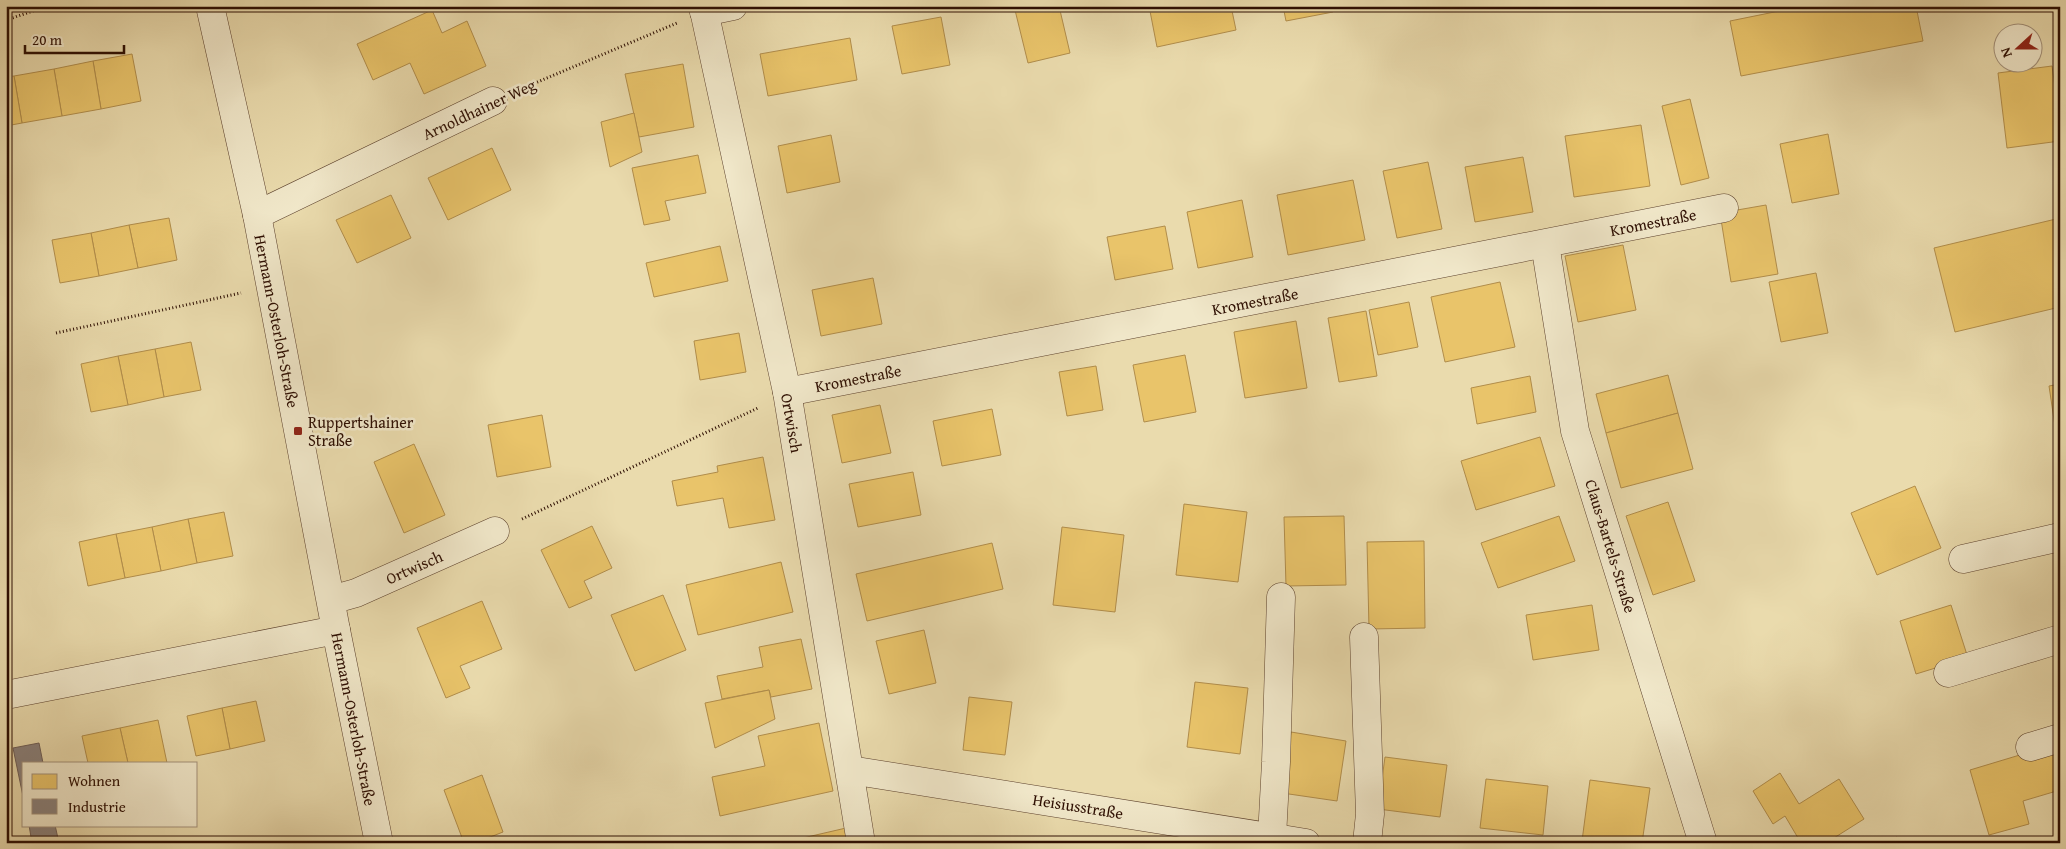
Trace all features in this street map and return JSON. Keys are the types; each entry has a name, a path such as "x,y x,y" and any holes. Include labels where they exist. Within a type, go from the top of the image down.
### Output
{"street":[{"name":"Hermann-Osterloh-Straße","path":"210,6 257,215 336,630 379,843"},
{"path":"704,9 733,6"},
{"name":"Ortwisch","path":"704,9 787,392 861,843"},
{"name":"Arnoldhainer Weg","path":"257,215 493,101"},
{"name":"Kromestraße","path":"787,392 1724,208"},
{"name":"Claus-Bartels-Straße","path":"1545,244 1575,431 1703,843"},
{"name":"Ortwisch","path":"331,600 356,592 495,531"},
{"path":"1963,559 2060,537"},
{"path":"1272,837 1281,597"},
{"path":"6,695 336,630"},
{"path":"1364,637 1370,814 1367,843"},
{"path":"1948,673 2060,639"},
{"path":"2030,747 2060,738"},
{"name":"Heisiusstraße","path":"850,770 1306,843"}],"path":[{"path":"6,20 48,6"},
{"name":"Arnoldhainer Weg","path":"493,101 704,9"},
{"path":"56,333 270,286"},
{"path":"495,531 771,402 787,392"}],"building: Wohnen":[{"path":"1014,6 1059,6 1070,53 1028,63"},
{"path":"1149,6 1231,6 1236,30 1157,47"},
{"path":"1283,6 1332,6 1333,12 1286,21"},
{"path":"1804,6 1916,6 1923,41 1741,76 1730,21"},
{"path":"432,10 442,33 467,21 486,66 424,94 410,63 373,80 357,44"},
{"path":"941,17 950,65 902,74 892,26"},
{"path":"850,38 857,80 768,96 760,54"},
{"path":"132,54 141,101 101,109 93,61"},
{"path":"93,61 101,109 62,116 54,69"},
{"path":"683,64 694,127 639,137 625,74"},
{"path":"2052,66 2060,124 2060,141 2007,148 1998,73 2044,72 2044,67"},
{"path":"54,69 62,116 22,123 14,76"},
{"path":"14,76 22,123 6,126 6,77"},
{"path":"1690,99 1709,178 1681,185 1662,106"},
{"path":"634,113 642,152 610,167 601,122"},
{"path":"1641,125 1650,186 1574,197 1565,136"},
{"path":"1828,134 1839,194 1792,203 1780,144"},
{"path":"831,135 840,182 787,193 778,146"},
{"path":"492,148 511,190 448,220 428,178"},
{"path":"698,155 706,193 665,201 670,220 644,225 632,168"},
{"path":"1523,157 1533,212 1475,222 1465,167"},
{"path":"1428,162 1442,229 1397,238 1383,171"},
{"path":"1353,180 1365,240 1288,255 1277,195"},
{"path":"391,195 411,238 357,263 336,220"},
{"path":"1242,200 1253,257 1198,268 1187,212"},
{"path":"1766,205 1778,274 1731,282 1720,213"},
{"path":"169,218 177,260 138,268 129,225"},
{"path":"2056,219 2060,232 2060,307 1955,332 1934,248"},
{"path":"129,225 138,268 99,276 91,233"},
{"path":"1165,226 1173,269 1115,280 1107,237"},
{"path":"91,233 99,276 60,283 52,240"},
{"path":"1623,245 1636,310 1578,322 1565,256"},
{"path":"720,246 728,281 654,297 646,263"},
{"path":"1816,273 1828,333 1781,342 1769,282"},
{"path":"873,278 882,324 821,336 812,290"},
{"path":"1500,282 1515,347 1445,362 1431,297"},
{"path":"1409,302 1418,347 1378,355 1369,310"},
{"path":"1366,311 1377,376 1339,382 1328,318"},
{"path":"1296,321 1307,388 1245,398 1234,332"},
{"path":"739,333 746,372 700,380 694,341"},
{"path":"191,342 201,390 164,397 155,349"},
{"path":"155,349 164,397 128,405 118,356"},
{"path":"1185,355 1196,412 1144,422 1133,365"},
{"path":"118,356 128,405 91,412 81,364"},
{"path":"1096,366 1103,410 1067,416 1059,372"},
{"path":"1668,375 1678,413 1606,433 1596,394"},
{"path":"1530,376 1536,412 1477,424 1471,388"},
{"path":"2060,384 2060,433 2056,433 2049,386"},
{"path":"880,405 891,453 842,463 832,415"},
{"path":"992,409 1001,455 942,466 933,421"},
{"path":"1678,413 1693,469 1621,488 1606,433"},
{"path":"542,415 551,467 497,477 488,425"},
{"path":"2056,433 2060,433 2060,455"},
{"path":"1540,437 1555,486 1476,510 1461,461"},
{"path":"414,444 445,515 404,533 374,462"},
{"path":"763,457 775,520 729,528 723,498 677,506 672,481 718,472 717,466"},
{"path":"913,472 921,515 858,527 849,484"},
{"path":"1915,486 1941,548 1877,575 1851,513"},
{"path":"1668,502 1695,581 1653,595 1626,516"},
{"path":"1184,504 1247,512 1238,582 1176,575"},
{"path":"224,512 233,556 197,563 188,519"},
{"path":"1344,516 1346,585 1286,586 1284,517"},
{"path":"1559,516 1575,561 1498,588 1481,543"},
{"path":"188,519 197,563 161,571 152,527"},
{"path":"592,526 612,568 584,581 592,598 569,608 541,550"},
{"path":"152,527 161,571 125,578 116,534"},
{"path":"1062,527 1124,535 1115,612 1053,605"},
{"path":"116,534 125,578 88,586 79,542"},
{"path":"1424,541 1425,628 1369,629 1367,542"},
{"path":"992,543 1003,589 867,621 856,574"},
{"path":"781,562 793,612 698,635 686,585"},
{"path":"663,595 686,650 635,671 611,615"},
{"path":"482,601 502,649 460,666 470,688 446,698 417,628"},
{"path":"1592,605 1599,650 1533,660 1526,615"},
{"path":"1951,605 1968,658 1916,674 1900,621"},
{"path":"924,630 936,683 889,694 876,641"},
{"path":"801,639 812,689 771,697 769,690 722,699 717,676 763,667 759,647"},
{"path":"1195,682 1248,688 1240,754 1187,747"},
{"path":"769,690 775,719 715,748 705,703"},
{"path":"969,697 1012,702 1005,755 963,750"},
{"path":"256,701 265,741 230,749 222,708"},
{"path":"222,708 230,749 196,756 187,716"},
{"path":"158,720 167,762 128,762 120,728"},
{"path":"819,723 833,791 720,816 712,777 765,766 758,736"},
{"path":"120,728 128,762 88,762 82,736"},
{"path":"1291,732 1346,741 1337,801 1282,793"},
{"path":"2053,745 2060,768 2060,790 2023,801 2029,824 1989,835 1970,770"},
{"path":"1385,757 1447,765 1440,817 1378,809"},
{"path":"1780,773 1799,804 1839,779 1864,819 1826,843 1801,843 1785,816 1773,824 1753,791"},
{"path":"482,775 503,832 475,843 464,843 444,790"},
{"path":"1486,779 1548,786 1543,835 1480,828"},
{"path":"1590,780 1650,788 1642,843 1582,841"},
{"path":"846,828 849,843 790,843 790,841"},
{"path":"1897,837 1900,843 1883,843"}],"building: Industrie":[{"path":"39,743 43,762 22,762 22,791 13,748"},
{"path":"29,826 55,826 59,843 32,843"}],"place":[{"name":"Ruppertshainer Straße","path":"298,431"}]}
